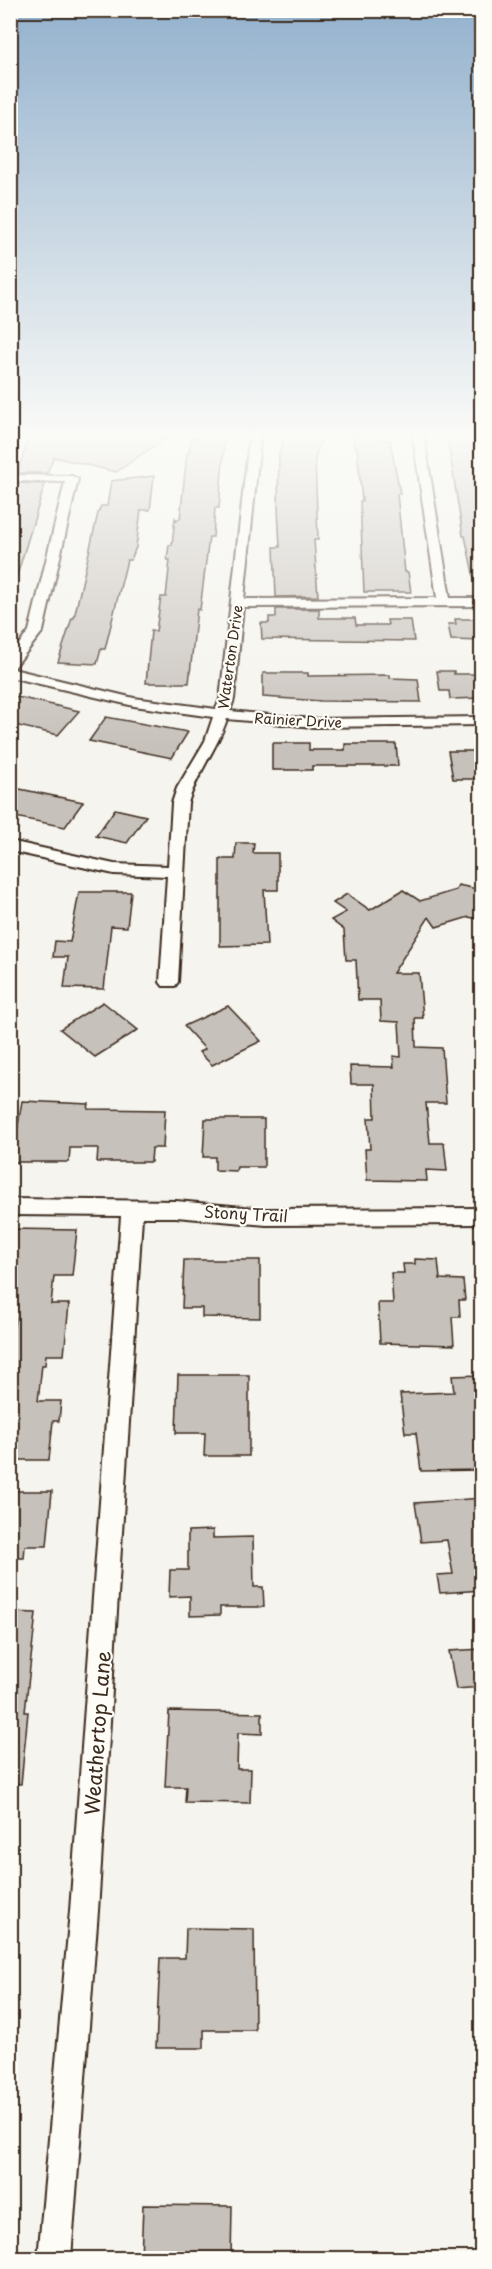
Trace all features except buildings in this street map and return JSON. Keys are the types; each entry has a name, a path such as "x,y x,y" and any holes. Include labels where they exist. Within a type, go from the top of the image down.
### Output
{"street":[{"path":"10,666 36,631 59,537"},
{"name":"Waterton Drive","path":"169,982 180,803 185,788 212,741 226,699 244,537"},
{"path":"434,537 444,602"},
{"path":"238,603 482,602"},
{"name":"Rainier Drive","path":"10,673 134,702 222,715 313,723 482,722"},
{"path":"10,846 114,869 176,871"},
{"name":"Stony Trail","path":"10,1207 176,1209 266,1217 482,1216"},
{"name":"Weathertop Lane","path":"55,2259 85,1899 132,1208"}]}
